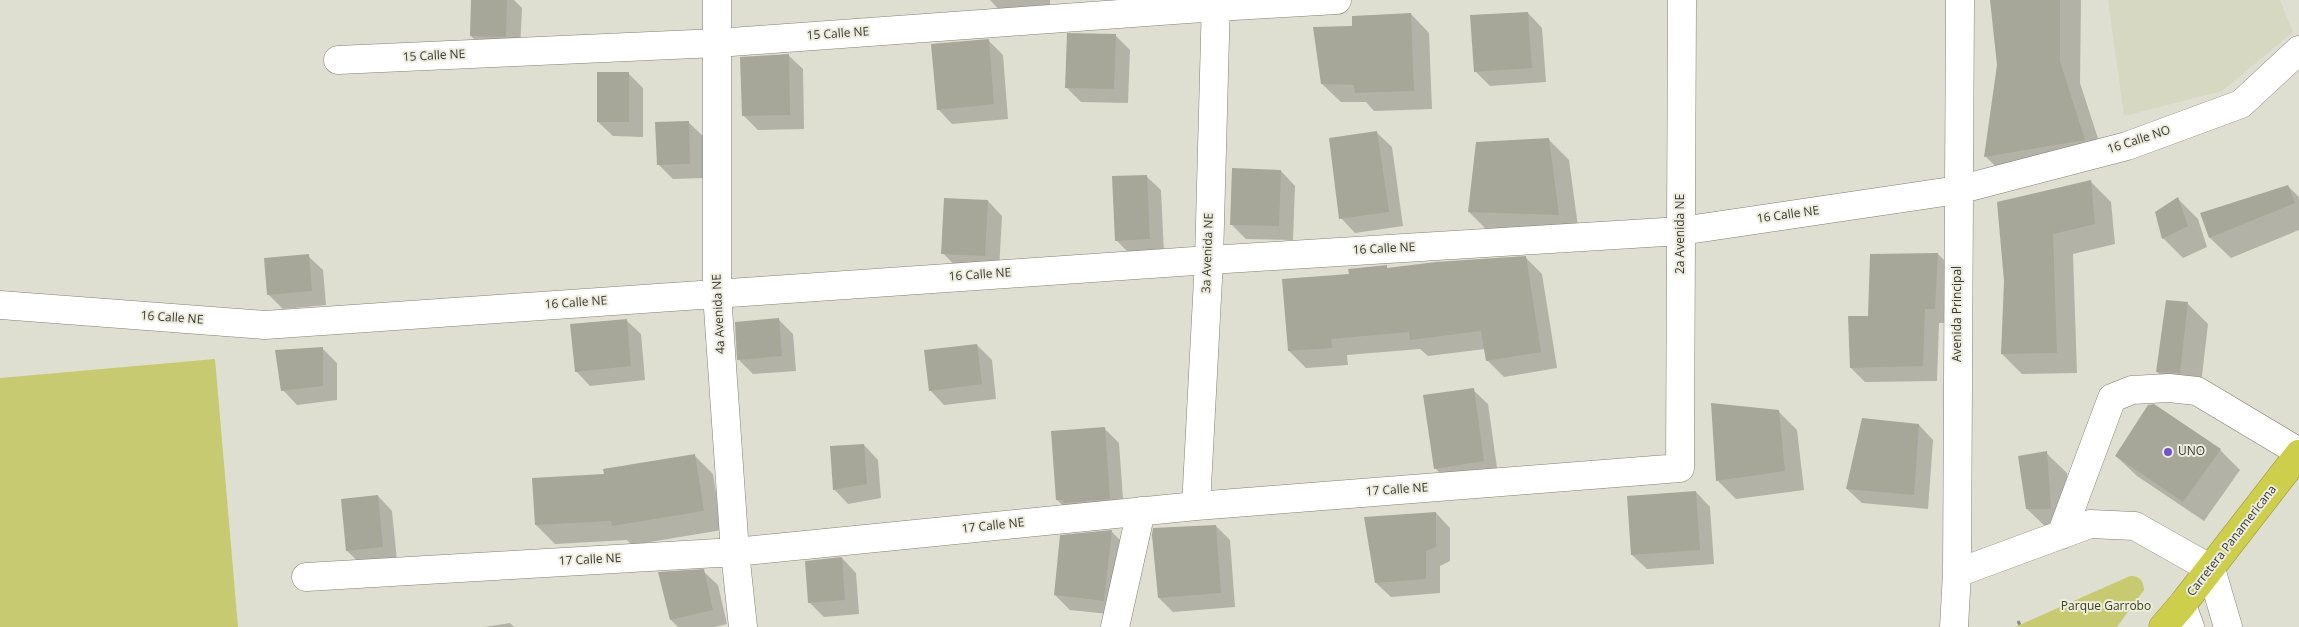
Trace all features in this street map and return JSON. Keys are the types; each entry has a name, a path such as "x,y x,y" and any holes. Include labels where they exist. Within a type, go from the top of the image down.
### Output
{"highway":[{"name":"Carretera Panamericana","path":"2163,627 2186,616 2211,569 2299,453"}],"street":[{"name":"4a Avenida NE","path":"717,0 717,294 735,552 743,627"},
{"name":"15 Calle NE","path":"338,60 717,43 1216,3 1337,0"},
{"name":"2a Avenida NE","path":"1680,468 1682,0"},
{"name":"Avenida Principal","path":"1954,627 1957,573 1960,0"},
{"name":"3a Avenida NE","path":"1196,506 1209,260 1216,3"},
{"name":"16 Calle NO","path":"1958,190 2126,146 2241,104 2299,50"},
{"name":"16 Calle NE","path":"0,305 265,324 1209,260 1681,231 1958,190"},
{"path":"2062,535 2112,398 2132,390 2169,388 2197,391 2299,453"},
{"name":"17 Calle NE","path":"306,577 735,552 1196,506 1680,468"},
{"path":"1115,627 1141,511"},
{"path":"1957,573 2090,524 2135,526 2211,569 2228,627"}],"path":[{"path":"2018,621 2021,627"}],"shaded area":[{"path":"2108,0 2280,0 2293,32 2222,91 2124,116"}],"green space":[{"path":"215,359 238,627 0,627 0,378"},
{"name":"Parque Garrobo","path":"2130,576 2136,576 2140,579 2144,590 2117,627 2015,627"}],"building":[{"path":"471,0 507,0 506,37 470,36"},
{"path":"1990,0 2060,0 2060,61 2085,140 1984,157 1997,65"},
{"path":"1528,12 1532,68 1474,72 1470,15"},
{"path":"1411,13 1414,91 1355,93 1354,85 1321,84 1313,27 1352,26 1352,16"},
{"path":"1067,33 1116,34 1114,89 1065,88"},
{"path":"989,39 994,104 937,110 931,44"},
{"path":"789,54 790,115 742,116 740,57"},
{"path":"597,72 629,72 629,122 597,122"},
{"path":"689,121 690,164 657,165 655,122"},
{"path":"1377,131 1389,212 1339,219 1329,138"},
{"path":"1549,138 1559,215 1468,212 1476,142"},
{"path":"1232,168 1281,170 1279,226 1230,225"},
{"path":"1147,175 1150,239 1115,241 1112,176"},
{"path":"2091,180 2095,224 2053,234 2057,353 2001,354 2004,281 1997,202"},
{"path":"2288,185 2295,203 2209,238 2200,213"},
{"path":"2178,197 2188,226 2162,239 2155,212"},
{"path":"944,198 988,200 985,256 941,254"},
{"path":"1938,253 1935,309 1925,309 1923,366 1850,368 1848,316 1868,316 1870,254"},
{"path":"309,254 312,291 267,295 264,258"},
{"path":"1526,256 1541,352 1486,361 1481,331 1410,340 1409,332 1331,339 1332,348 1288,351 1282,279 1349,274 1348,269 1387,265 1387,268 1436,262"},
{"path":"2166,300 2188,302 2180,373 2156,372"},
{"path":"779,318 782,356 737,360 735,322"},
{"path":"627,319 631,366 575,372 570,324"},
{"path":"977,344 982,384 929,391 924,350"},
{"path":"323,347 323,386 281,391 275,350"},
{"path":"1474,388 1484,461 1434,469 1423,395"},
{"path":"1711,403 1779,410 1785,471 1716,481"},
{"name":"UNO","path":"2154,404 2221,449 2183,502 2115,456 2148,405"},
{"path":"1862,418 1919,424 1914,495 1846,489"},
{"path":"1105,427 1110,499 1064,503 1064,500 1056,500 1051,431"},
{"path":"864,444 867,484 833,490 830,446"},
{"path":"2047,451 2051,509 2026,509 2018,456"},
{"path":"695,454 704,511 612,526 611,521 535,525 532,478 604,474 603,469"},
{"path":"1696,491 1700,550 1631,555 1627,496"},
{"path":"378,495 383,547 346,551 341,499"},
{"path":"1436,512 1436,547 1426,551 1426,579 1375,583 1364,517"},
{"path":"1216,525 1221,593 1158,598 1153,528"},
{"path":"1112,530 1104,601 1054,595 1060,535"},
{"path":"842,557 845,600 808,603 805,561"},
{"path":"704,569 713,610 670,620 658,572"}],"place":[{"name":"UNO","path":"2168,452"}]}
